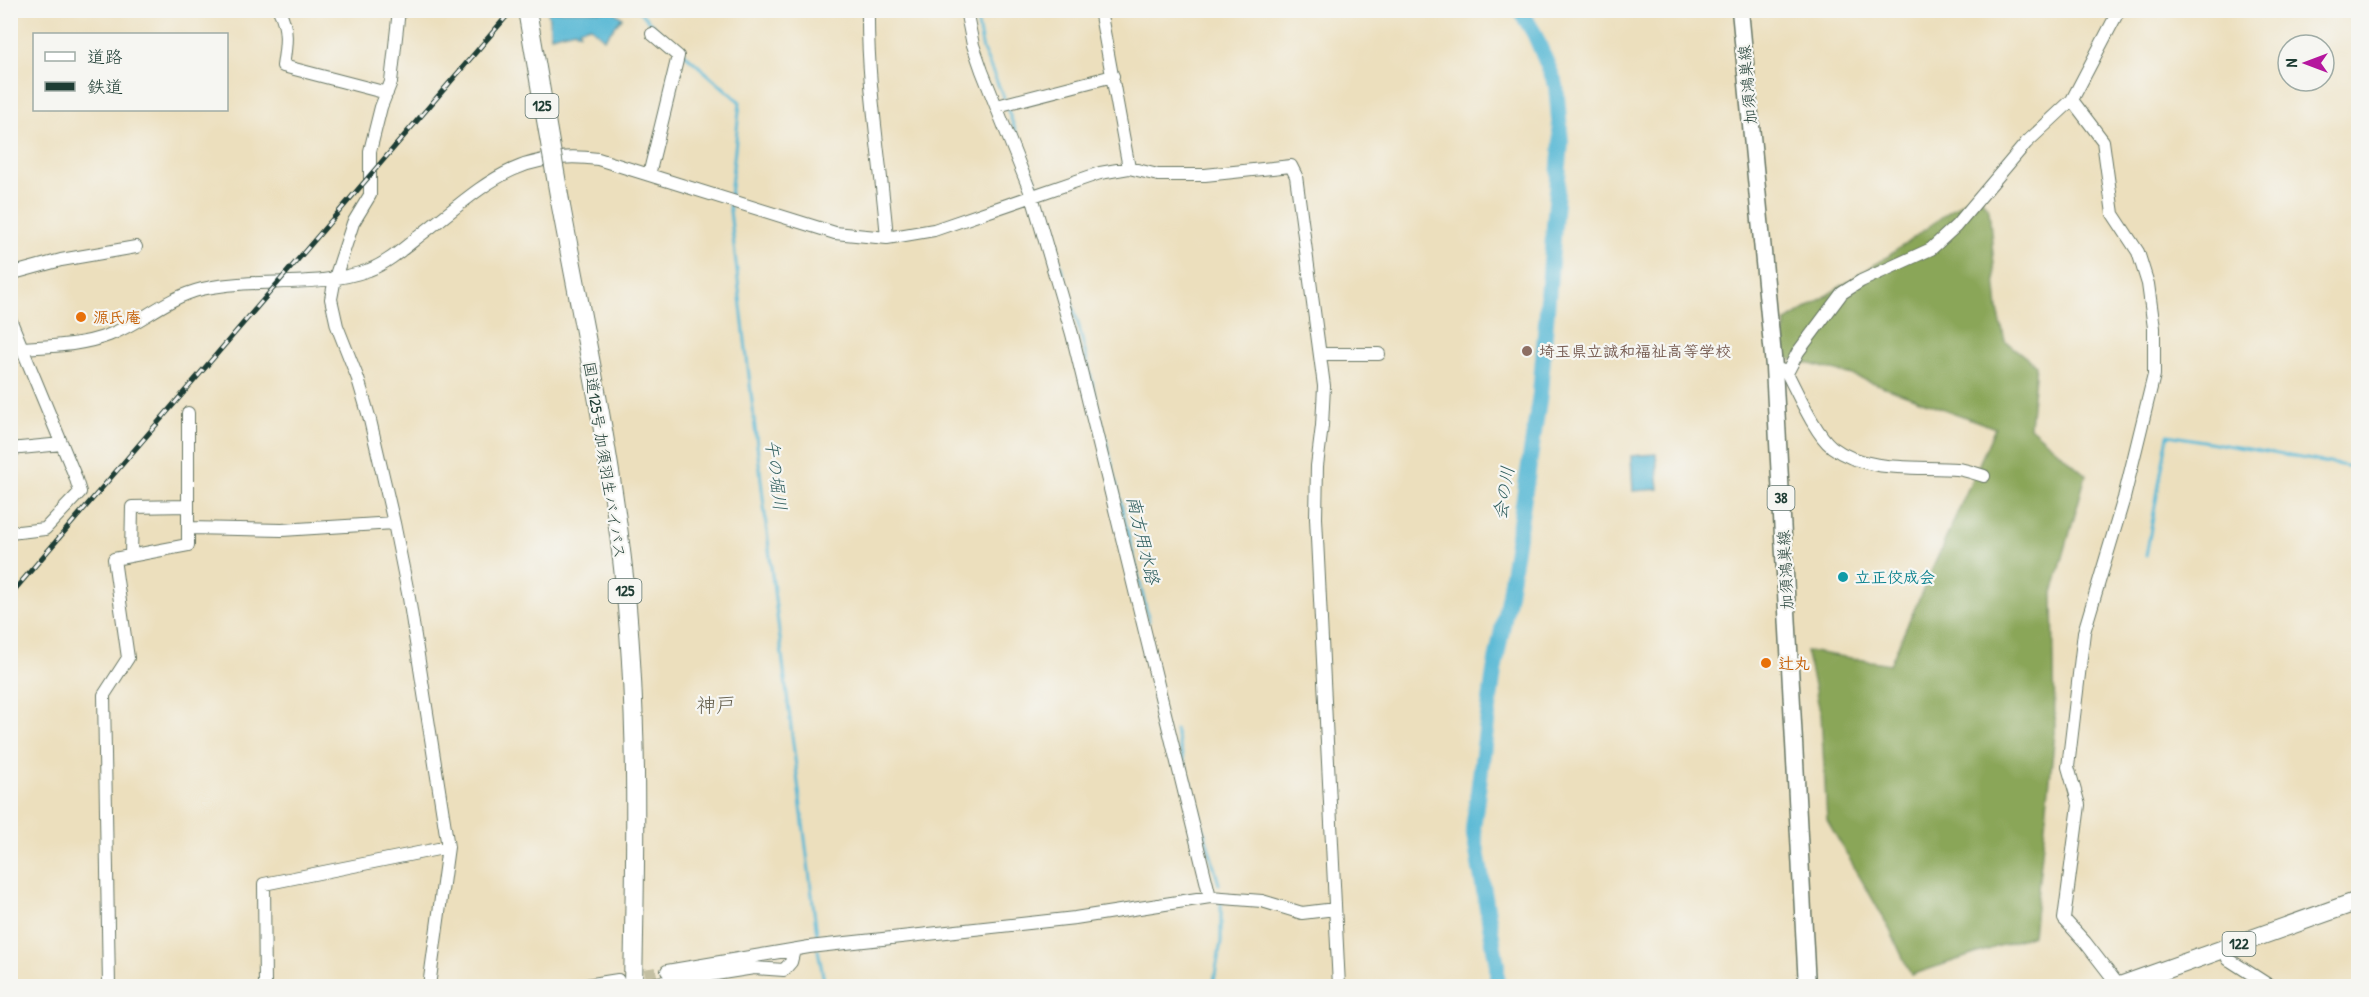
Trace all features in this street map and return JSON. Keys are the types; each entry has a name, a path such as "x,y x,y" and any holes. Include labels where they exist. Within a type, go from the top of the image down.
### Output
{"highway":[{"name":"国道125号 加須羽生バイパス","path":"527,10 613,495 622,561 634,743 635,822 625,983"},
{"name":"122","path":"2120,987 2358,901"},
{"name":"122","path":"2155,987 2358,914"}],"main road":[{"name":"加須鴻巣線","path":"1740,10 1781,370 1807,987"}],"street":[{"path":"279,10 285,23 287,42 283,66 387,93"},
{"path":"399,10 391,82 381,107 370,151 370,195 353,223 332,288 331,307 358,379 394,523 409,598 448,847 429,987"},
{"path":"868,10 872,99 888,238"},
{"path":"966,10 974,45 1032,196 1072,334 1210,897"},
{"path":"1100,10 1129,168"},
{"path":"1984,476 1959,470 1891,466 1854,459 1830,447 1781,370 1842,293 1931,249 1956,226 2026,143 2072,100 2119,10"},
{"path":"649,175 678,56 652,34"},
{"path":"997,106 1113,76"},
{"path":"2072,100 2103,141 2113,214 2138,252 2148,284 2154,328 2154,375 2142,431 2084,632 2068,767 2079,805 2064,919 2120,987"},
{"path":"16,349 71,344 108,335 133,323 164,303 204,289 335,278 370,270 392,258 494,179 532,161 566,156 608,161 836,233 888,238 934,230 1100,173 1129,168 1170,176 1205,175 1291,166 1296,176 1324,386 1317,466 1316,518 1339,987"},
{"path":"10,274 61,260 136,247"},
{"path":"10,319 16,349 62,444 80,492 45,530 10,533"},
{"path":"1321,354 1379,354"},
{"path":"109,987 104,695 128,658 114,559 188,545 188,413"},
{"path":"10,448 62,444"},
{"path":"132,556 132,507 188,506"},
{"path":"188,528 282,530 394,523"},
{"path":"265,987 264,884 448,847"},
{"path":"667,971 794,950 1075,918 1210,897 1262,900 1302,913 1335,909"},
{"path":"639,987 754,968 784,969 791,962 794,950"},
{"path":"2228,959 2270,987"},
{"path":"580,987 625,983"}],"green space":[{"path":"1976,192 1989,209 1998,310 2005,341 2036,365 2030,427 2086,475 2053,593 2055,733 2033,935 1911,975 1888,926 1827,820 1821,715 1806,651 1890,664 1995,428 1852,375 1783,357 1785,322 1887,257"}],"water":[{"path":"548,11 614,11 622,18 604,39 590,26 579,29 580,33 575,30 551,36"},
{"path":"1656,454 1659,489 1633,491 1631,456"}],"waterway":[{"name":"午の堀川","path":"638,10 668,40"},
{"name":"南方用水路","path":"975,10 983,50 1004,98"},
{"name":"会の川","path":"1497,986 1497,965 1473,829 1494,671 1509,594 1540,394 1561,142 1556,85 1534,33 1520,10"},
{"name":"午の堀川","path":"680,50 740,102 730,196"},
{"name":"南方用水路","path":"1007,108 1037,187"},
{"name":"午の堀川","path":"729,202 818,943"},
{"name":"南方用水路","path":"1041,202 1079,327 1149,621"},
{"path":"2146,556 2168,435 2358,468"},
{"name":"南方用水路","path":"1175,730 1219,884"},
{"name":"南方用水路","path":"1213,986 1221,942 1221,902"},
{"name":"午の堀川","path":"818,950 825,986"}],"tunnel":[{"path":"627,978 667,971"}],"railway":[{"path":"10,595 512,10"}],"place":[{"name":"源氏庵","path":"81,317"},
{"name":"埼玉県立誠和福祉高等学校","path":"1527,351"},
{"name":"立正佼成会","path":"1843,577"},
{"name":"辻丸","path":"1766,663"}],"district":[{"name":"神戸","path":"716,705"}]}
